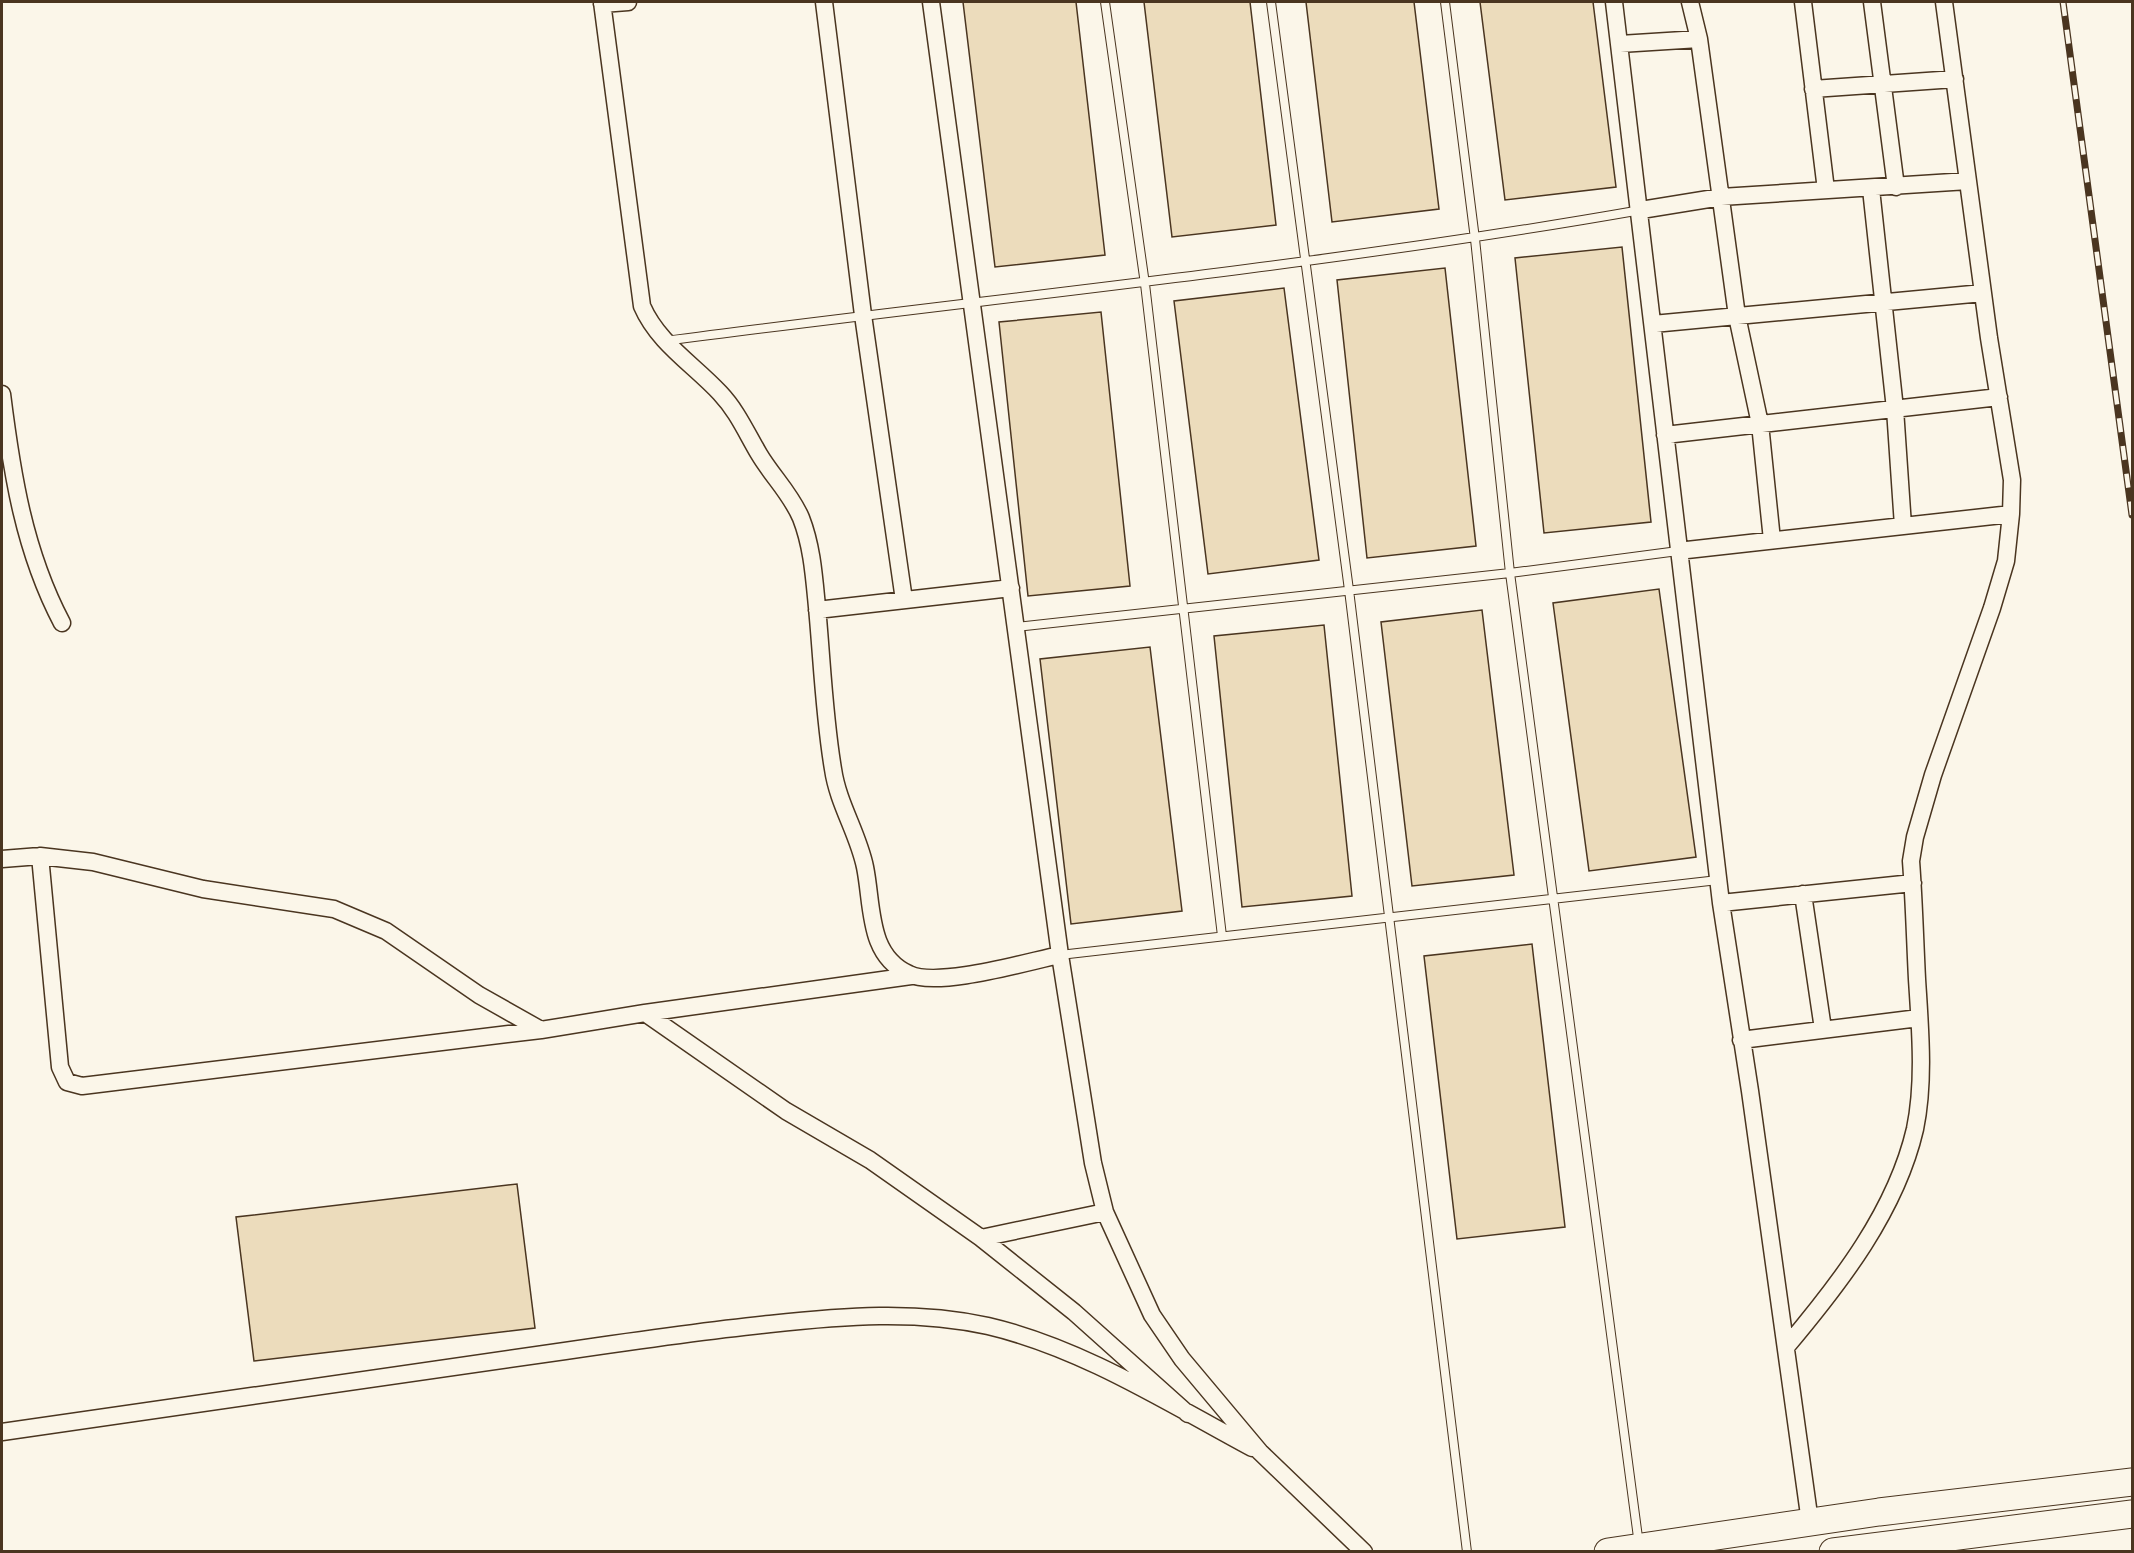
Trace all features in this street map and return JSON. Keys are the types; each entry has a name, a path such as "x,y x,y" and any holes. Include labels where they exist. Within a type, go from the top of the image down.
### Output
{"main road":[{"path":"1608,1551 1639,1550 1810,1522 2133,1482"},
{"path":"1833,1551 2133,1515"}],"street":[{"path":"628,2 602,3 639,294 647,318 664,342 732,406 758,452 793,503 811,550 837,790 865,865 878,944 894,966 911,976"},
{"path":"824,2 863,315 904,600"},
{"path":"931,2 1060,955 1094,1163 1105,1212 1152,1315 1182,1359 1260,1452 1364,1551"},
{"path":"1614,2 1641,210 1678,551 1718,880 1810,1522"},
{"path":"1690,2 1699,39 1737,316 1760,424 1772,540"},
{"path":"1803,2 1826,190"},
{"path":"1872,2 1896,187"},
{"path":"1786,1346 1840,1280 1886,1205 1903,1168 1915,1128 1920,1092 1919,1018 1911,861 1915,837 1936,767 1992,608 2006,561 2012,480 1983,293 1944,2"},
{"path":"1620,44 1699,39"},
{"path":"1813,89 1955,79"},
{"path":"1641,210 1721,197 1968,181"},
{"path":"1872,189 1895,409 1902,526"},
{"path":"1653,324 1983,293"},
{"path":"2,394 15,488 26,532 48,596 62,623"},
{"path":"1665,435 1999,397"},
{"path":"1678,551 2011,514"},
{"path":"817,609 1011,588"},
{"path":"40,856 60,1067 67,1082 82,1086 541,1030 645,1013 911,976 931,979 954,977 1060,955"},
{"path":"2,859 40,856 93,862 203,889 316,905 352,916 386,931 479,995 541,1030"},
{"path":"1721,903 1913,883"},
{"path":"1803,894 1822,1029"},
{"path":"645,1013 786,1111 870,1160 981,1238 1042,1285 1188,1414"},
{"path":"1741,1040 1919,1018"},
{"path":"981,1238 1105,1212"},
{"path":"2,1432 713,1330 842,1316 884,1315 958,1321 1018,1335 1080,1358 1260,1452"}],"lane":[{"path":"1105,2 1145,284 1222,936"},
{"path":"1271,2 1349,590 1467,1551"},
{"path":"1445,2 1475,239 1510,573 1639,1550"},
{"path":"664,342 863,315 972,305 1145,284 1475,239 1641,210"},
{"path":"1016,627 1510,573 1678,551"},
{"path":"1060,955 1718,880"}],"building":[{"path":"963,2 1076,2 1105,255 995,267"},
{"path":"1144,2 1250,2 1276,225 1172,237"},
{"path":"1306,2 1414,2 1439,209 1332,222"},
{"path":"1480,2 1593,2 1616,187 1505,200"},
{"path":"1622,247 1651,522 1544,533 1515,258"},
{"path":"1445,268 1476,546 1367,558 1337,280"},
{"path":"1284,288 1319,560 1208,574 1174,301"},
{"path":"1101,312 1130,586 1028,596 999,322"},
{"path":"1659,589 1696,857 1589,871 1553,603"},
{"path":"1482,610 1514,875 1412,886 1381,622"},
{"path":"1324,625 1352,896 1242,907 1214,636"},
{"path":"1150,647 1182,911 1071,924 1040,659"},
{"path":"1532,944 1565,1227 1457,1239 1424,956"},
{"path":"517,1184 535,1328 254,1361 236,1217"}],"railway":[{"path":"2063,2 2132,515"}]}
